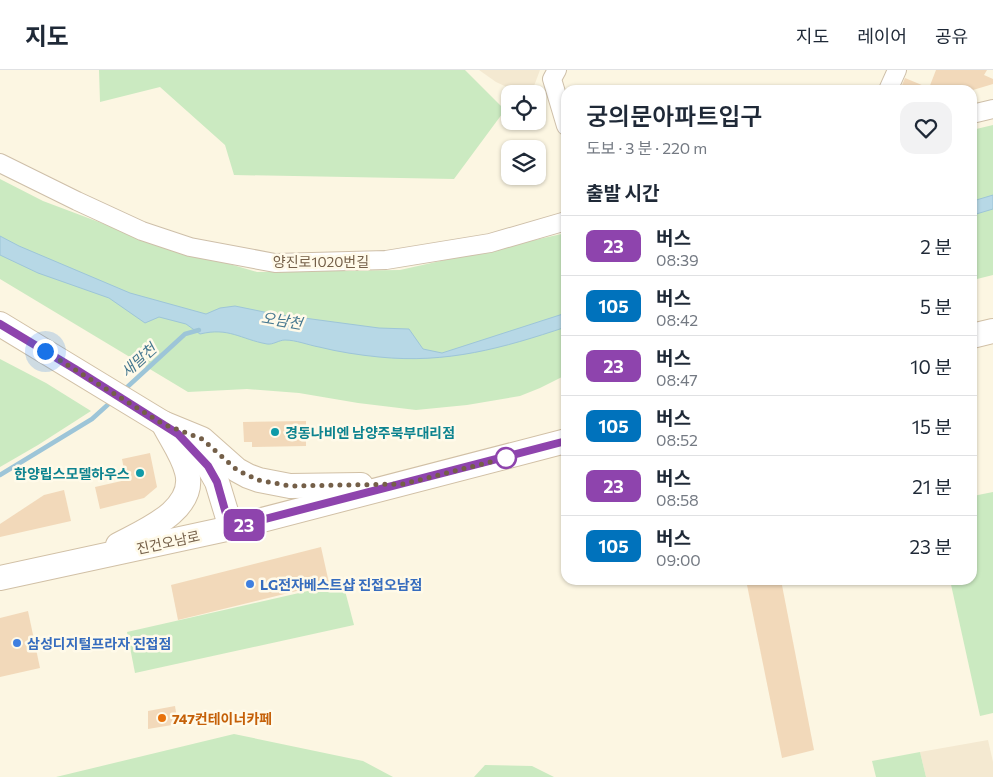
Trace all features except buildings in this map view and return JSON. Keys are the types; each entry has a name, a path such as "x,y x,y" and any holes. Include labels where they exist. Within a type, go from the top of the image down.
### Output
{"street":[{"path":"556,70 552,79 561,109"},
{"path":"890,85 897,70"},
{"path":"977,113 993,109"},
{"name":"양진로1020번길","path":"0,163 84,205 142,231 190,246 275,263 386,260 490,243 561,222"},
{"path":"0,324 178,434 208,466 217,482 230,528"},
{"path":"977,335 993,331"},
{"path":"163,424 202,439 237,470 258,480 290,486 403,484"},
{"path":"99,556 157,524 173,512 185,497 188,472 163,424"},
{"name":"진건오남로","path":"0,578 230,528 561,442"}],"shaded area":[{"path":"479,70 540,70 534,85 502,85"},
{"path":"988,740 993,762 993,777 926,777 920,752"}],"green space":[{"path":"99,70 465,70 501,106 501,115 454,179 234,175 225,145 160,87 100,102"},
{"path":"993,125 993,275 977,279 977,129"},
{"path":"0,179 43,201 144,239 257,272 400,270 561,234 561,378 520,396 467,405 416,410 299,393 247,389 188,392 0,279"},
{"path":"0,359 46,383 91,411 0,467"},
{"path":"993,492 993,713 980,716 951,585 977,585 977,495"},
{"path":"343,583 354,625 135,673 127,632"},
{"path":"234,734 363,761 393,777 56,777"},
{"path":"920,752 926,777 876,777 872,761"},
{"path":"485,765 532,766 554,777 474,777"}],"water":[{"path":"993,195 993,209 977,214 977,200"},
{"name":"오남천","path":"0,236 19,246 130,293 206,314 220,308 235,306 274,314 379,328 409,329 423,349 442,353 561,315 561,329 497,348 428,358 379,357 289,340 267,344 234,334 210,332 200,334 186,324 159,317 145,323 109,298 38,273 0,255"}],"waterway":[{"name":"새말천","path":"124,390 185,334 199,330"},
{"name":"새말천","path":"0,475 92,419 113,400"}],"bus line":[{"name":"23","path":"0,324 178,434 208,466 217,482 230,528 561,442"}],"place":[{"name":"경동나비엔 남양주북부대리점","path":"275,432"},
{"name":"한양립스모델하우스","path":"140,473"},
{"name":"LG전자베스트샵 진접오남점","path":"250,584"},
{"name":"삼성디지털프라자 진접점","path":"17,643"},
{"name":"747컨테이너카페","path":"162,718"}],"route":[{"path":"45,351 163,424 202,439 237,470 258,480 290,486 403,484 510,457 506,458"}]}
